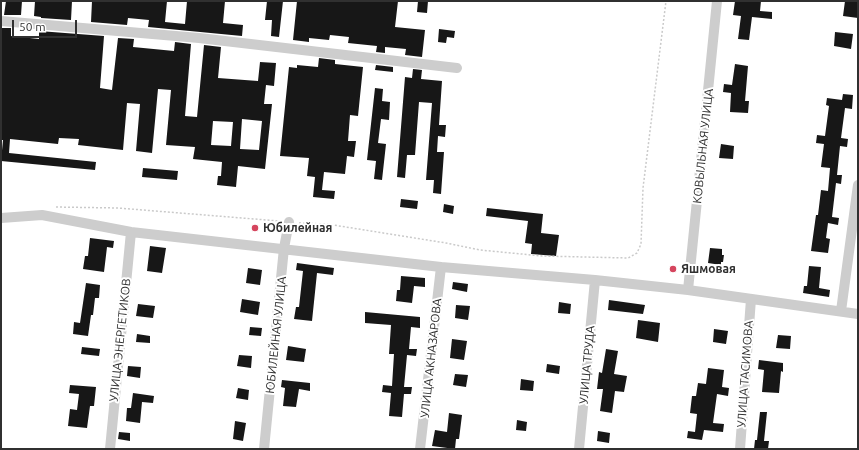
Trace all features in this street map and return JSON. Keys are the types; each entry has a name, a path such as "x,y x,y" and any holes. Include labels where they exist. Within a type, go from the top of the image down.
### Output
{"street":[{"name":"КОВЫЛЬНАЯ УЛИЦА","path":"688,290 718,1"},
{"path":"1,20 199,38 457,68"},
{"path":"841,311 858,185"},
{"path":"1,218 42,215 131,232 284,248 441,267 595,280 688,290 858,314"},
{"name":"ЮБИЛЕЙНАЯ УЛИЦА","path":"264,449 284,248 289,222"},
{"name":"УЛИЦА ЭНЕРГЕТИКОВ","path":"110,449 131,232"},
{"name":"УЛИЦА АКНАЗАРОВА","path":"420,449 441,267"},
{"name":"УЛИЦА ТРУДА","path":"579,449 595,280"},
{"name":"УЛИЦА ТАСИМОВА","path":"740,449 751,299"}],"path":[{"path":"51,207 118,208 328,224 480,250 542,256 628,258 637,253 641,244 643,188 666,1"}],"building":[{"path":"6,1 22,1 21,15 4,15"},
{"path":"35,1 72,1 71,20 41,18 34,16"},
{"path":"92,1 167,1 165,22 185,24 187,1 225,1 223,23 243,25 242,36 148,27 149,20 128,18 127,25 91,22"},
{"path":"267,1 283,1 279,37 271,36 272,20 265,20"},
{"path":"297,1 398,1 395,27 425,30 422,57 405,55 406,49 385,47 385,53 376,52 377,46 348,43 349,37 330,35 329,40 309,38 309,42 293,40"},
{"path":"418,1 428,1 427,13 417,12"},
{"path":"735,1 761,1 760,11 772,12 772,19 752,17 749,40 738,39 741,16 733,15"},
{"path":"845,1 858,1 858,18 843,16"},
{"path":"2,28 11,28 11,36 39,39 39,31 104,36 100,88 112,90 118,38 134,39 133,47 174,51 175,42 191,44 185,116 197,117 204,45 221,47 218,78 258,81 260,62 276,63 274,86 266,85 264,104 272,104 265,169 238,166 236,187 217,185 218,176 221,176 222,162 193,159 195,147 166,145 171,90 158,89 152,153 136,151 140,104 127,103 123,150 78,145 79,139 59,138 58,144 10,139 9,153 96,162 95,170 1,161 3,140 1,140","holes":["242,119 262,121 259,150 240,149","213,121 233,122 231,146 211,145"]},
{"path":"439,29 455,31 454,38 447,37 446,43 438,42"},
{"path":"835,32 853,34 851,49 834,46"},
{"path":"319,58 335,60 335,64 363,67 358,116 350,115 348,141 356,141 354,157 347,156 345,174 324,172 322,190 335,191 334,199 313,197 315,177 307,176 309,158 280,156 289,67 297,68 297,65 318,67"},
{"path":"735,64 748,66 745,101 749,101 748,113 730,112 731,93 723,92 724,84 732,85"},
{"path":"376,65 393,67 393,72 375,70"},
{"path":"413,69 422,70 421,79 442,81 439,125 446,125 445,137 438,136 437,152 444,152 441,194 433,193 434,180 426,180 432,103 419,102 415,155 407,155 405,178 397,177 405,77 412,78"},
{"path":"375,88 383,89 382,101 390,102 389,120 381,119 378,143 386,144 382,180 374,179 376,161 367,160"},
{"path":"843,94 853,95 852,109 845,108 841,138 848,139 847,147 840,146 837,175 842,175 841,184 836,183 832,217 839,218 838,225 828,223 826,238 830,239 828,253 811,251 821,190 828,191 830,168 821,167 824,144 816,143 817,135 825,136 829,106 826,105 827,98 842,100"},
{"path":"721,144 734,146 733,159 719,158"},
{"path":"143,168 178,171 177,180 142,177"},
{"path":"401,199 418,201 417,209 400,207"},
{"path":"444,204 454,206 453,214 443,212"},
{"path":"487,208 543,214 541,233 559,235 556,256 531,254 532,244 525,243 528,221 486,216"},
{"path":"90,238 114,241 113,248 107,247 104,272 83,269 85,256 88,256"},
{"path":"150,246 166,248 162,273 147,271"},
{"path":"710,248 722,249 722,255 724,255 721,265 708,263"},
{"path":"297,263 334,268 333,275 317,273 312,321 294,319 296,307 299,307 303,271 296,270"},
{"path":"809,266 821,267 819,288 830,290 829,297 803,293 804,286 807,286"},
{"path":"248,268 262,270 260,285 246,283"},
{"path":"401,276 425,278 425,287 414,286 412,303 396,301 397,290 400,290"},
{"path":"453,282 468,284 467,292 452,289"},
{"path":"86,283 100,285 99,298 95,298 88,336 73,334 74,322 80,323"},
{"path":"242,299 260,302 258,315 240,312"},
{"path":"609,300 645,305 643,314 608,310"},
{"path":"559,302 571,304 570,314 558,313"},
{"path":"138,304 155,306 153,318 136,316"},
{"path":"456,305 470,306 468,320 455,318"},
{"path":"365,312 420,317 420,328 411,327 409,349 417,349 416,356 407,355 404,387 412,387 411,394 404,394 402,417 389,416 391,393 382,392 383,385 392,386 394,354 389,354 391,325 365,323"},
{"path":"638,320 660,323 658,342 636,338"},
{"path":"250,327 262,328 261,336 249,335"},
{"path":"714,329 728,331 726,344 713,342"},
{"path":"137,334 150,336 150,343 136,342"},
{"path":"778,335 791,336 790,349 776,348"},
{"path":"452,339 467,341 464,360 450,358"},
{"path":"288,346 306,349 304,362 286,360"},
{"path":"82,347 100,349 99,356 81,354"},
{"path":"606,349 618,351 614,374 627,376 624,392 615,391 612,413 600,411 603,389 597,389 599,372 602,373"},
{"path":"239,355 252,356 251,368 237,366"},
{"path":"759,360 783,363 779,393 762,392 764,370 758,369"},
{"path":"547,364 560,366 559,374 546,372"},
{"path":"128,366 141,367 140,378 127,376"},
{"path":"708,368 724,370 722,387 729,388 728,396 717,394 713,423 724,424 723,432 704,430 702,440 687,438 688,431 695,432 697,414 690,413 692,396 696,396 698,383 706,384"},
{"path":"455,374 468,375 466,387 453,385"},
{"path":"521,379 534,381 533,391 520,390"},
{"path":"282,380 310,383 310,391 299,389 296,407 283,406 285,388 281,387"},
{"path":"70,385 96,387 94,406 90,406 87,428 68,426 70,409 77,410 79,394 69,393"},
{"path":"238,388 249,390 248,400 236,398"},
{"path":"133,393 154,396 153,403 142,402 140,423 126,421 127,408 131,408"},
{"path":"760,412 767,412 764,441 769,441 768,449 754,449 755,440 757,440"},
{"path":"449,413 462,415 459,439 456,439 455,449 432,446 435,430 447,432"},
{"path":"517,420 527,422 526,431 516,430"},
{"path":"235,421 246,423 243,441 233,439"},
{"path":"598,431 610,433 609,443 597,441"},
{"path":"119,432 130,433 130,441 118,439"}],"place":[{"name":"Юбилейная","path":"255,228"},
{"name":"Яшмовая","path":"673,269"}]}
